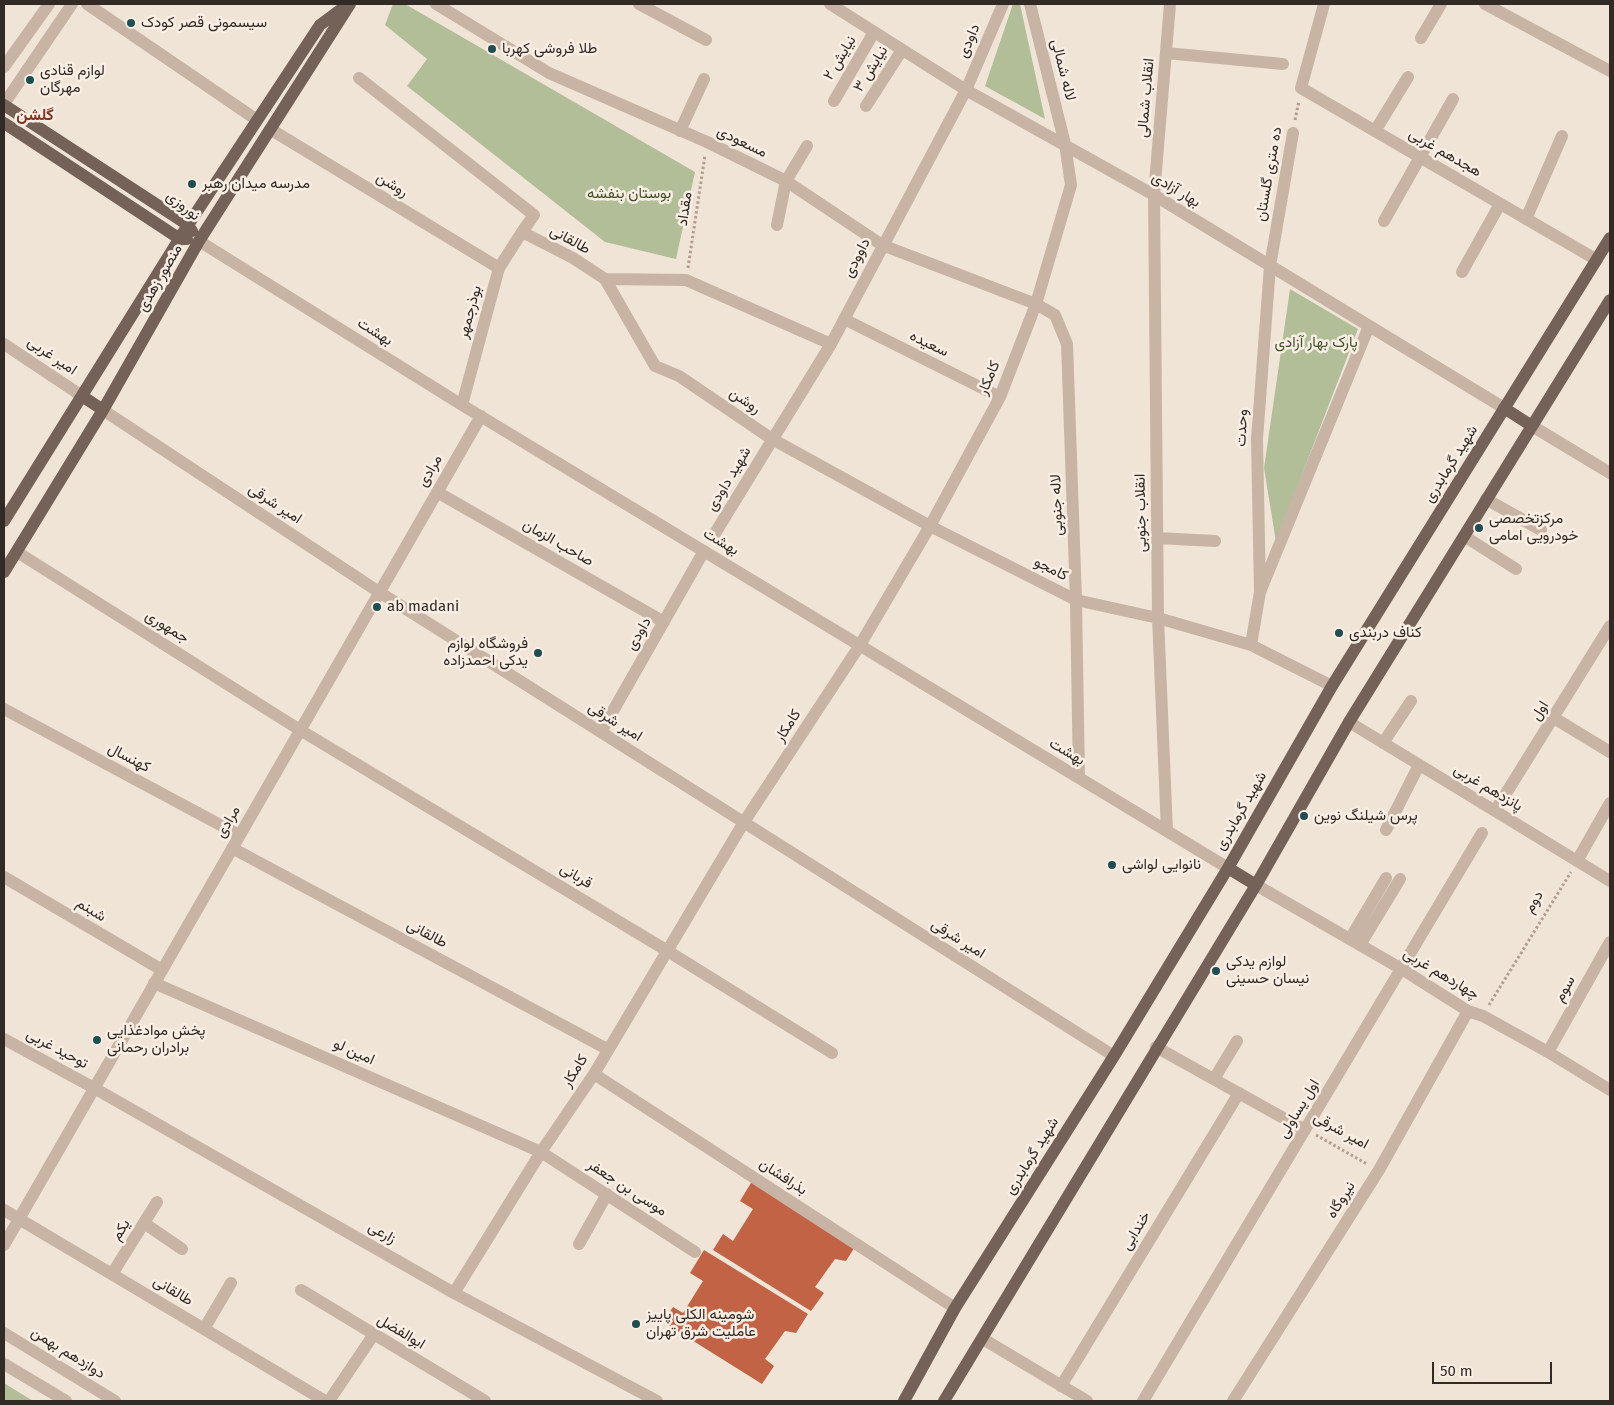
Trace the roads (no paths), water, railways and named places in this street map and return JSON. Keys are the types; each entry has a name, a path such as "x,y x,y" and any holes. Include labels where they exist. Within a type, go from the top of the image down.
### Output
{"main road":[{"name":"منصور زهدی","path":"4,521 256,120 320,25 350,4"},
{"name":"منصور زهدی","path":"4,572 103,410 199,241 350,4"},
{"name":"نوروزی","path":"4,104 188,226 199,241"},
{"name":"نوروزی","path":"4,123 180,239 199,241"},
{"name":"شهید گرمابدری","path":"904,1401 955,1308 1114,1056 1228,868 1332,686 1610,238"},
{"path":"944,1401 983,1339 1156,1047 1256,885 1349,722 1610,300"},
{"path":"82,396 103,410"},
{"path":"1504,408 1532,426"},
{"path":"1228,868 1256,885"}],"street":[{"path":"4,66 49,4"},
{"path":"4,104 72,4"},
{"path":"87,4 256,120"},
{"name":"مسعودی","path":"436,4 549,73 707,142 786,181 882,245 1036,304"},
{"path":"640,4 706,40"},
{"name":"بهار آزادی","path":"830,4 966,90 1154,195 1504,408"},
{"name":"داودی","path":"966,90 1003,4"},
{"name":"لاله شمالی","path":"1030,4 1065,144"},
{"name":"انقلاب شمالی","path":"1154,195 1170,4"},
{"name":"هجدهم غربی","path":"1324,4 1306,61 1301,88 1597,260"},
{"path":"1421,38 1441,4"},
{"path":"1488,4 1610,71"},
{"name":"نیایش ۲","path":"834,101 874,32"},
{"name":"نیایش ۳","path":"866,106 902,50"},
{"path":"1166,54 1283,64"},
{"path":"1375,131 1408,77"},
{"name":"طالقانی","path":"359,78 534,215 522,232 574,258 605,279"},
{"path":"680,131 704,79"},
{"name":"داوودی","path":"772,439 831,344 966,90"},
{"path":"1384,221 1453,99"},
{"name":"روشن","path":"270,129 499,268"},
{"name":"ده متری گلستان","path":"1270,266 1293,134"},
{"path":"1526,219 1562,136"},
{"name":"کامکار","path":"454,1293 541,1152 594,1074 666,950 744,822 860,645 930,526 1000,397 1036,304 1071,185 1065,144"},
{"path":"777,225 786,181 806,146"},
{"name":"انقلاب جنوبی","path":"1154,195 1158,618 1167,831"},
{"path":"1462,272 1500,204"},
{"name":"بوذرجمهر","path":"462,405 499,268 522,232"},
{"name":"بهشت","path":"199,241 480,416 1228,868"},
{"name":"وحدت","path":"1251,645 1260,592 1257,439 1270,266"},
{"path":"605,279 686,280 831,344"},
{"name":"روشن","path":"605,279 655,366 679,376 772,439"},
{"name":"لاله جنوبی","path":"1036,304 1055,315 1067,344 1076,600 1079,778"},
{"name":"سعیده","path":"844,320 1000,397"},
{"name":"وحدت","path":"1260,592 1369,326"},
{"name":"امیر غربی","path":"4,344 82,396"},
{"name":"امیر شرقی","path":"103,410 380,592 1114,1056"},
{"name":"مرادی","path":"4,1245 480,416"},
{"path":"1532,426 1610,473"},
{"name":"کامجو","path":"772,439 930,526 1076,600 1158,618 1251,645 1332,686"},
{"name":"شهید داودی","path":"714,535 772,439"},
{"name":"صاحب الزمان","path":"437,492 664,622"},
{"path":"1486,499 1541,530"},
{"path":"1464,536 1516,568"},
{"path":"1157,538 1215,541"},
{"name":"داودی","path":"600,732 704,551"},
{"name":"جمهوری","path":"16,552 300,730"},
{"name":"اول","path":"1495,811 1610,626"},
{"path":"1383,743 1411,701"},
{"name":"کهنسال","path":"4,709 239,835"},
{"path":"1554,718 1610,752"},
{"name":"پانزدهم غربی","path":"1349,722 1610,881"},
{"name":"قربانی","path":"300,730 666,950 832,1054"},
{"path":"1386,830 1419,765"},
{"path":"1577,861 1610,803"},
{"name":"اول یساولی","path":"1143,1401 1482,833"},
{"name":"طالقانی","path":"232,848 607,1050"},
{"name":"شبنم","path":"4,877 162,970"},
{"path":"1355,942 1386,878"},
{"path":"1355,942 1400,879"},
{"name":"چهاردهم غربی","path":"1256,885 1400,968 1468,1012 1483,1016 1548,1052 1610,1090"},
{"name":"سوم","path":"1548,1052 1610,942"},
{"name":"امین لو","path":"154,983 541,1152"},
{"name":"نیروگاه","path":"1233,1401 1379,1170 1468,1012"},
{"name":"توحید غربی","path":"4,1039 94,1088"},
{"path":"1214,1079 1237,1041"},
{"name":"امیر شرقی","path":"1156,1047 1305,1130"},
{"name":"بذرافشان","path":"594,1074 955,1308"},
{"name":"زارعی","path":"94,1088 454,1293 657,1401"},
{"name":"خندابی","path":"1062,1386 1239,1093"},
{"name":"موسی بن جعفر","path":"541,1152 695,1252"},
{"path":"579,1244 607,1194"},
{"name":"یکم","path":"112,1274 157,1202"},
{"name":"طالقانی","path":"4,1210 327,1401"},
{"path":"144,1223 182,1249"},
{"path":"204,1329 231,1283"},
{"name":"ابوالفضل","path":"300,1290 485,1401"},
{"name":"دوازدهم بهمن","path":"4,1333 115,1401"},
{"path":"327,1401 374,1334"},
{"path":"983,1339 1086,1401"},
{"path":"4,1364 66,1401"}],"place":[{"name":"سیسمونی قصر کودک","path":"131,23"},
{"name":"طلا فروشی کهربا","path":"492,49"},
{"name":"لوازم قنادی مهرگان","path":"30,80"},
{"name":"مدرسه میدان رهبر","path":"192,184"},
{"name":"مرکزتخصصی خودرویی امامی","path":"1479,528"},
{"name":"ab madani","path":"377,607"},
{"name":"کناف دربندی","path":"1339,633"},
{"name":"فروشگاه لوازم یدکی احمدزاده","path":"538,653"},
{"name":"پرس شیلنگ نوین","path":"1304,816"},
{"name":"نانوایی لواشی","path":"1112,865"},
{"name":"لوازم یدکی نیسان حسینی","path":"1216,971"},
{"name":"پخش موادغذایی برادران رحمانی","path":"97,1040"},
{"name":"شومینه الکلی پاییز عاملیت شرق تهران","path":"636,1324"}],"district":[{"name":"گلشن","path":"35,116"}],"park label":[{"name":"بوستان بنفشه","path":"629,194"},
{"name":"پارک بهار آزادی","path":"1316,343"}]}
